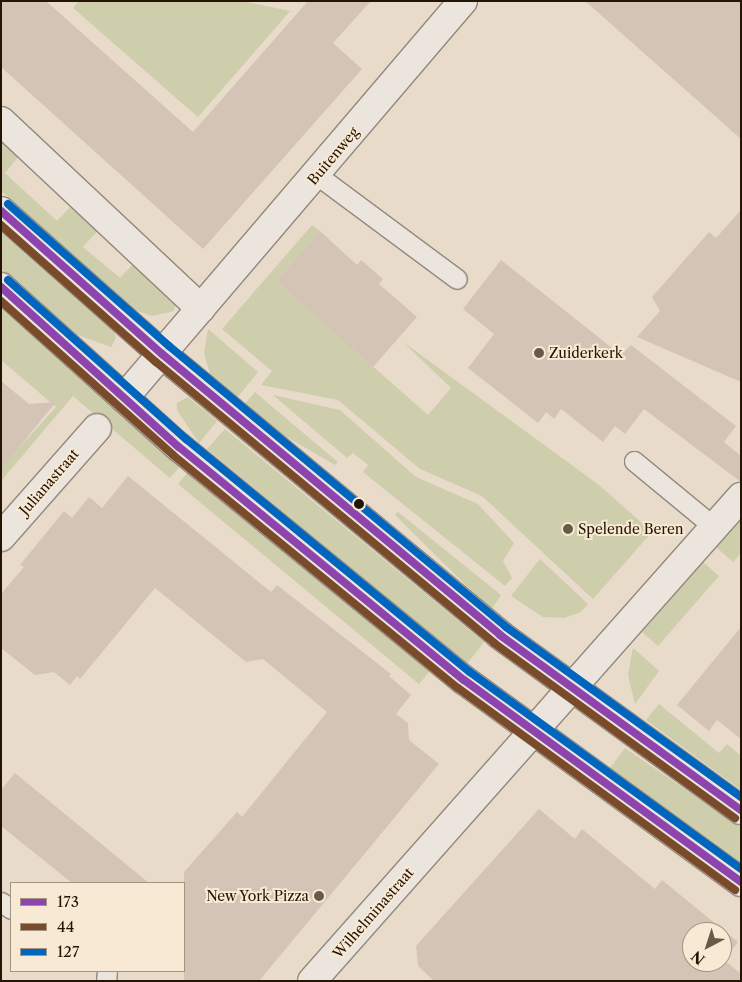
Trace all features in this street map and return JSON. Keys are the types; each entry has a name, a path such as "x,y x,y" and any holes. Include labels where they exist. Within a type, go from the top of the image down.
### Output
{"street":[{"name":"Buitenweg","path":"124,398 317,175 389,86 463,1"},
{"path":"1,121 201,309"},
{"path":"1,211 162,354 356,518 571,690 741,810"},
{"path":"1,287 124,398 532,732 741,882"},
{"name":"Julianastraat","path":"1,537 97,428"},
{"path":"571,690 741,497"},
{"name":"Wilhelminastraat","path":"312,981 571,690"}],"lane":[{"path":"317,175 457,279"},
{"path":"634,461 714,527"}],"green space":[{"path":"79,1 242,1 290,11 198,117 73,8"},
{"path":"1,137 19,156 5,173 57,221 73,204 100,228 83,247 120,278 135,262 176,301 174,311 152,316 132,309 1,191"},
{"path":"312,225 320,231 276,281 428,415 451,388 403,342 599,485 652,532 593,599 482,496 420,469 338,400 261,385 272,371 222,329"},
{"path":"1,231 114,331 116,338 111,347 75,334 1,268"},
{"path":"1,307 181,465 170,478 73,396 1,481 1,443 14,453 56,407 1,360"},
{"path":"208,329 258,372 236,399 210,374 204,353"},
{"path":"255,392 338,462 335,465 275,430 243,406"},
{"path":"273,395 340,410 416,477 478,504 514,543 503,561 512,578 505,586 363,472 368,465 353,453 347,458"},
{"path":"188,397 217,421 199,443 177,410 177,403"},
{"path":"225,429 484,642 467,664 207,449"},
{"path":"188,472 430,671 419,684 178,484"},
{"path":"398,512 501,595 491,610 395,515"},
{"path":"741,520 741,553 733,562 716,547"},
{"path":"540,559 588,604 581,612 564,618 543,617 511,596"},
{"path":"703,562 719,576 658,646 642,632"},
{"path":"633,648 659,671 635,704 628,675"},
{"path":"659,704 719,753 727,744 741,756 741,790 646,720"},
{"path":"625,748 741,828 741,864 608,771"}],"building":[{"path":"1,1 46,1 193,132 308,1 371,1 333,43 362,69 203,249 1,67"},
{"path":"585,1 741,1 741,139"},
{"path":"741,210 741,382 637,337 660,311 652,297 709,232 716,238"},
{"path":"320,231 357,265 361,260 383,279 379,284 417,317 373,367 276,281"},
{"name":"Zuiderkerk","path":"501,260 621,355 631,345 736,426 724,442 741,456 741,482 644,409 625,434 615,426 603,442 561,409 554,419 546,412 538,423 468,368 494,334 463,309"},
{"path":"1,381 29,404 56,402 1,469"},
{"path":"128,476 271,592 277,585 391,674 389,676 411,695 396,714 408,723 409,740 439,764 259,981 184,981 184,872 237,812 242,817 327,712 263,659 246,662 155,588 80,679 77,676 70,685 54,672 35,675 1,648 1,594 24,567 20,565 64,511 72,518 89,497 102,508"},
{"path":"741,627 741,739 717,720 709,731 677,705"},
{"path":"15,773 148,882 71,882 1,826 1,790"},
{"path":"539,809 575,839 582,829 655,889 662,880 713,922 682,922 682,972 732,972 732,967 741,974 741,981 434,981 418,966 416,946"},
{"path":"732,937 738,942 732,950"}],"transit line":[{"name":"127","path":"8,204 169,346 506,627 741,797"},
{"name":"173","path":"1,211 162,354 500,635 741,810"},
{"name":"44","path":"1,225 156,362 494,643 735,818"},
{"name":"127","path":"8,280 186,439 470,672 741,869"},
{"name":"173","path":"1,287 179,447 464,680 741,882"},
{"name":"44","path":"1,301 173,455 458,688 735,890"}],"place":[{"name":"Zuiderkerk","path":"539,353"},
{"name":"Spelende Beren","path":"568,529"},
{"name":"New York Pizza","path":"319,896"}]}
